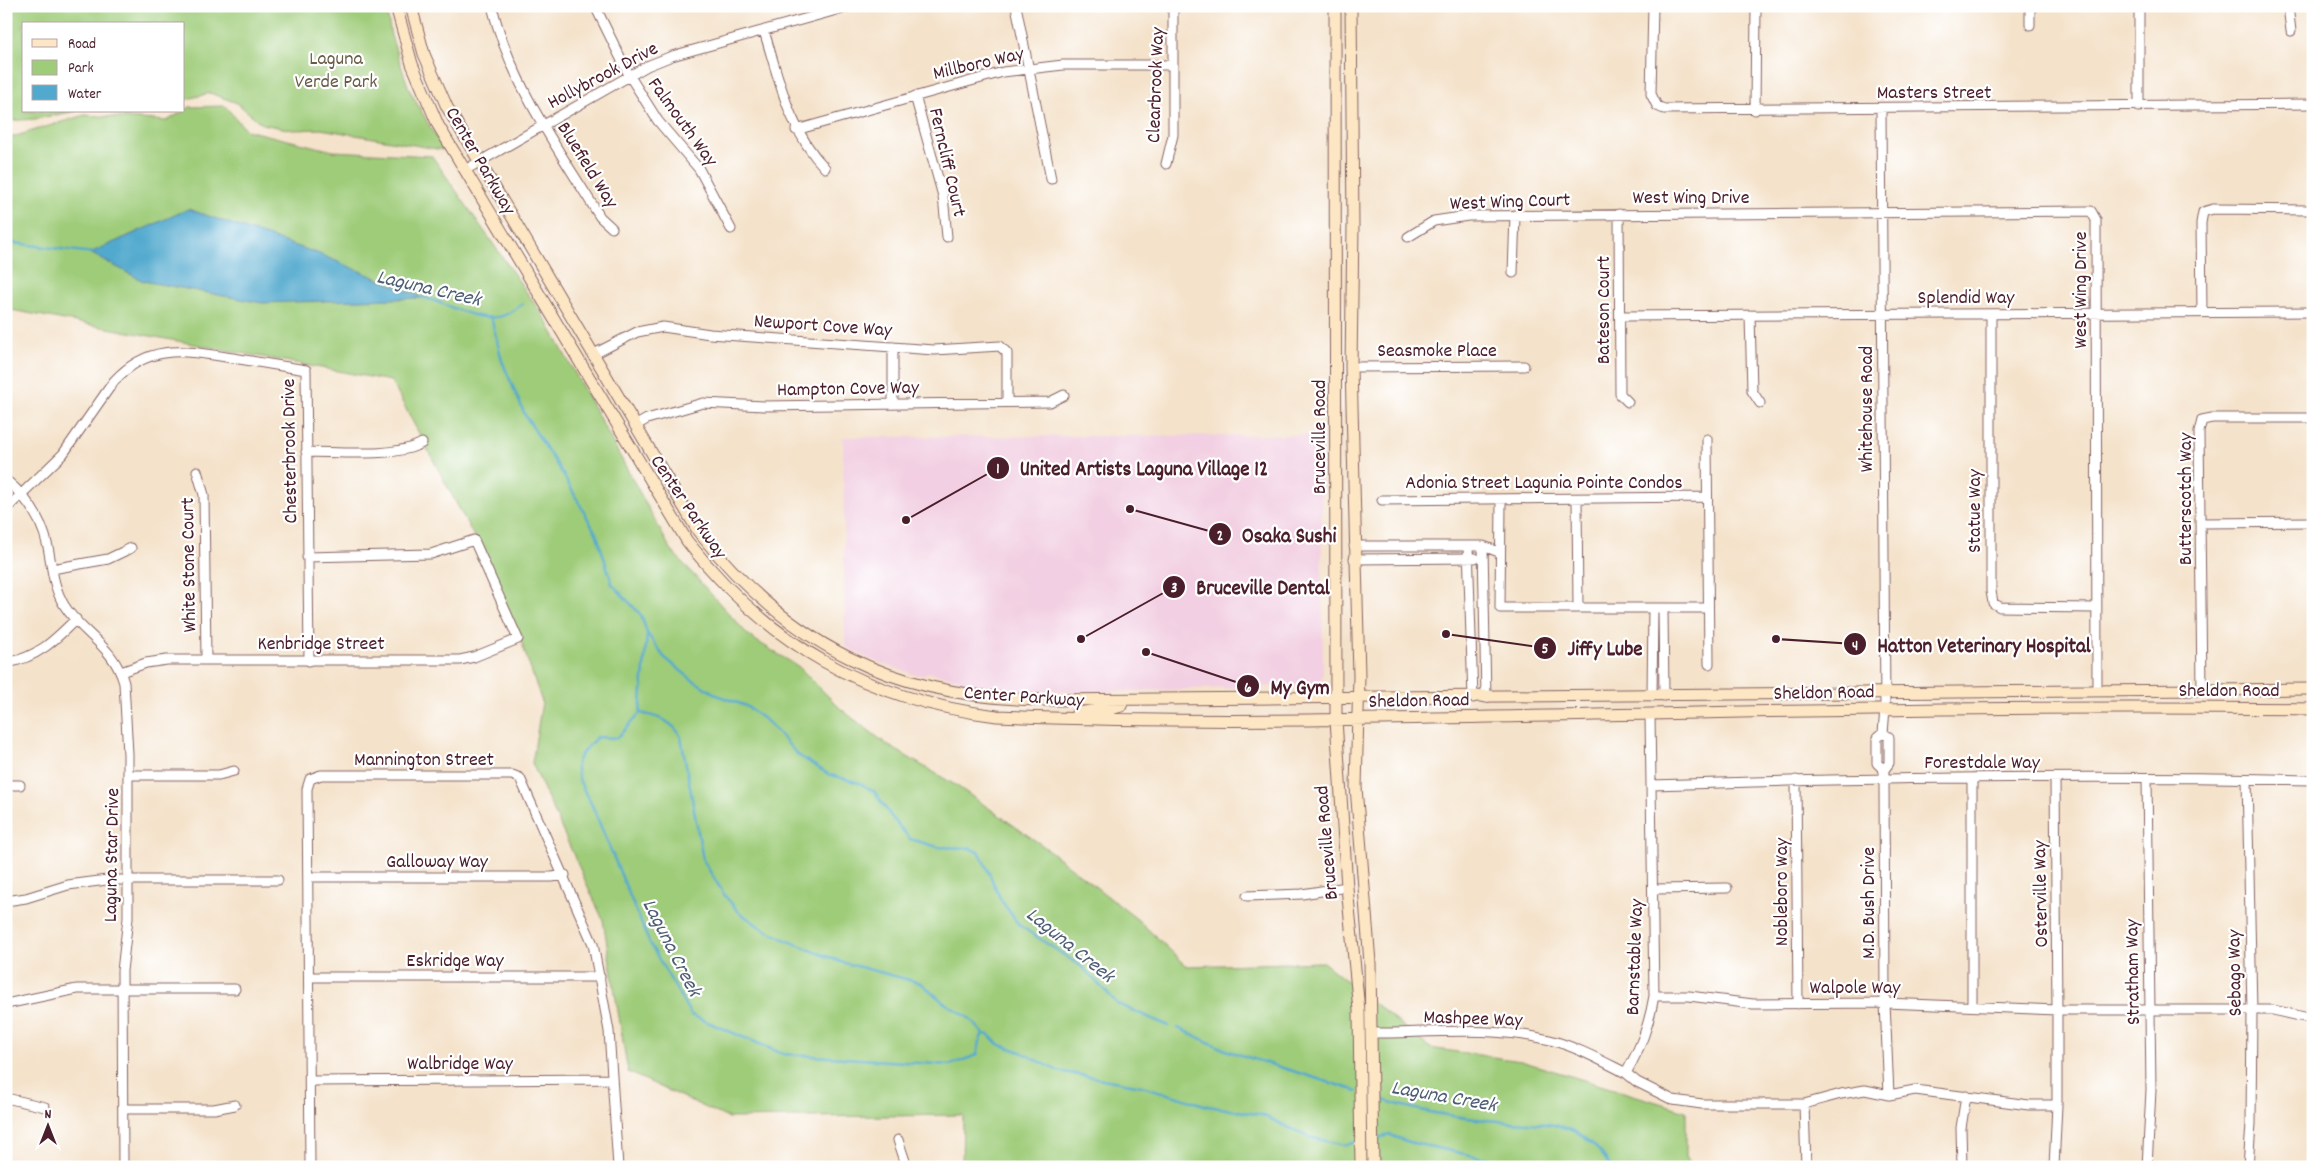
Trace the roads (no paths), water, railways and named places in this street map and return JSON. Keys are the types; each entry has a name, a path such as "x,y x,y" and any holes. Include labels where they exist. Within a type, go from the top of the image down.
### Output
{"main road":[{"name":"Center Parkway","path":"396,6 403,38 422,91 438,125 674,521 709,569 749,610 790,642 814,657 863,682 934,705 997,716 1336,720"},
{"name":"Center Parkway","path":"411,6 424,54 434,81 478,162 698,531 736,576 788,621 837,652 888,675 936,689 1002,700 1336,699"},
{"name":"Bruceville Road","path":"1335,6 1336,720 1347,887 1366,1059 1367,1161"},
{"name":"Bruceville Road","path":"1351,6 1353,226 1351,367 1358,698 1356,719 1356,787 1370,963 1372,1033 1366,1059"},
{"path":"1336,446 1343,455 1346,511 1354,529"},
{"name":"Sheldon Road","path":"1336,699 2097,691 2202,688 2313,689"},
{"path":"1064,717 1094,709 1116,708 1121,706 1123,700"},
{"name":"Sheldon Road","path":"1336,720 1885,709 2313,709"}],"street":[{"name":"Bluefield Way","path":"492,6 504,46 516,75 543,124 600,217 612,228"},
{"name":"Falmouth Way","path":"595,6 629,74 658,121 699,169 731,229"},
{"name":"Hollybrook Drive","path":"465,170 629,74 672,56 764,31 824,10 851,6"},
{"path":"1016,6 1051,179"},
{"name":"Clearbrook Way","path":"1166,164 1173,135 1174,6"},
{"name":"Masters Street","path":"1653,6 1651,94 1657,106 1664,109 1755,110 2313,104"},
{"path":"1755,110 1756,6"},
{"path":"2030,6 2030,26"},
{"path":"2139,6 2139,107"},
{"path":"2288,6 2291,32"},
{"path":"764,31 796,130 805,145 824,168"},
{"name":"Millboro Way","path":"796,130 1003,72 1063,65 1173,65"},
{"name":"Ferncliff Court","path":"915,96 943,196 947,237"},
{"name":"Whitehouse Road","path":"1881,109 1885,709"},
{"path":"2202,312 2201,224 2203,212 2213,209 2313,210"},
{"name":"West Wing Drive","path":"1619,214 2091,211 2096,220 2097,691"},
{"name":"West Wing Court","path":"1408,237 1434,221 1468,216 1619,214"},
{"name":"Bateson Court","path":"1619,214 1620,394 1628,402"},
{"path":"1513,273 1515,215"},
{"name":"Splendid Way","path":"1620,316 2313,312"},
{"name":"Statue Way","path":"1991,314 1991,592 1993,603 2000,608 2097,608"},
{"path":"1750,315 1752,391 1760,403"},
{"name":"Newport Cove Way","path":"592,355 637,332 663,326 710,334 934,350 1000,346 1007,353 1007,402"},
{"path":"893,347 893,404"},
{"name":"Chesterbrook Drive","path":"6,509 63,454 123,372 144,358 166,352 191,352 306,370 309,661"},
{"name":"Seasmoke Place","path":"1351,367 1524,366"},
{"name":"Hampton Cove Way","path":"635,426 647,419 703,403 764,406 1050,402 1064,395"},
{"name":"Butterscotch Way","path":"2202,688 2199,432 2202,420 2212,418 2313,418"},
{"path":"1707,439 1709,664"},
{"path":"306,452 396,451 412,449 422,443"},
{"name":"White Stone Court","path":"197,471 204,495 206,659"},
{"name":"Laguna Star Drive","path":"6,480 22,494 39,518 45,533 52,569 61,599 76,619 105,647 121,672 126,696 128,880 122,989 124,1167"},
{"name":"Adonia Street Lagunia Pointe Condos","path":"1382,500 1707,497"},
{"path":"1577,499 1578,607"},
{"path":"1501,500 1499,552 1500,608 1708,608"},
{"path":"2200,523 2313,522"},
{"name":"Kenbridge Street","path":"121,672 157,660 460,660 474,657 518,639 474,540 431,554 308,557"},
{"path":"1354,546 1483,546 1499,552"},
{"path":"1468,546 1473,698"},
{"path":"1483,546 1486,698"},
{"path":"52,569 108,559 131,548"},
{"path":"1354,559 1484,558 1499,552"},
{"path":"1653,608 1658,696"},
{"path":"1658,696 1663,608"},
{"path":"6,663 27,658 40,652 76,619"},
{"path":"934,705 936,689"},
{"path":"948,708 951,692"},
{"name":"M.D. Bush Drive","path":"1885,709 1883,733 1889,737 1889,763 1884,774 1885,1003 1889,1095"},
{"name":"Barnstable Way","path":"1626,1073 1644,1040 1654,996 1650,714"},
{"path":"128,775 219,775 234,771"},
{"name":"Forestdale Way","path":"1652,785 1796,780 1884,774 1972,778 2247,778 2313,780"},
{"name":"Mannington Street","path":"310,1167 310,977 307,789 310,779 321,775 512,775 520,778 589,930 600,977 609,1031 617,1128 618,1167"},
{"path":"1972,778 1972,1005"},
{"name":"Osterville Way","path":"2055,778 2058,1010"},
{"name":"Stratham Way","path":"2147,1167 2150,1090 2148,778"},
{"name":"Sebago Way","path":"2247,778 2252,1010 2251,1124 2248,1167"},
{"name":"Nobleboro Way","path":"1796,780 1798,1004"},
{"path":"6,785 20,785"},
{"name":"Galloway Way","path":"309,877 552,877 565,875"},
{"path":"6,901 86,882 128,880 278,880"},
{"path":"1247,896 1298,894 1347,887"},
{"path":"1653,889 1727,888"},
{"name":"Eskridge Way","path":"310,977 600,977"},
{"path":"6,1004 27,1001 62,991 235,989"},
{"name":"Walpole Way","path":"1654,996 1696,997 1753,1004 1885,1003 1972,1005 2058,1010 2273,1010 2313,1018"},
{"path":"2054,1167 2058,1010"},
{"name":"Mashpee Way","path":"1372,1033 1485,1032 1528,1035 1573,1048 1626,1073"},
{"path":"1626,1073 1656,1093 1686,1102 1804,1104 1865,1090 1889,1095 1915,1090 2029,1105 2057,1105"},
{"name":"Walbridge Way","path":"310,1081 612,1079"},
{"path":"1962,1167 1962,1128 1966,1096"},
{"path":"6,1098 45,1107"},
{"path":"1804,1104 1806,1167"},
{"path":"123,1109 214,1109 235,1105"},
{"path":"898,1140 907,1167"}],"water":[{"path":"188,209 317,253 424,298 262,303 143,281 90,253"}],"waterway":[{"name":"Laguna Creek","path":"6,242 93,253"},
{"name":"Laguna Creek","path":"421,297 481,317 502,316 523,304"},
{"name":"Laguna Creek","path":"491,317 502,361 525,415 564,476 597,535 612,584 641,615 647,633 664,657 691,679 717,695 746,706 768,722 798,755 828,774 859,783 874,791 890,815 910,839 938,847 969,848 980,853 1001,900 1019,925 1082,967 1118,1004 1169,1026"},
{"name":"Laguna Creek","path":"647,634 640,713 669,723 681,737 703,860 725,896 739,912 760,927 786,940 841,962 921,983 943,1002 969,1018 984,1034"},
{"name":"Laguna Creek","path":"640,713 617,738 597,737 587,747 577,763 578,776 649,942 691,1015 783,1054 950,1065 977,1055 981,1037 984,1034 989,1035 998,1044 1021,1052 1058,1071 1142,1086 1208,1106 1262,1115 1309,1137 1344,1145 1357,1142"},
{"name":"Laguna Creek","path":"1178,1028 1228,1051 1357,1091"},
{"name":"Laguna Creek","path":"1374,1097 1420,1110 1451,1116 1560,1126 1582,1136 1603,1155 1611,1167"},
{"name":"Laguna Creek","path":"1377,1138 1390,1135 1409,1142 1526,1167"}],"place":[{"name":"Osaka Sushi","path":"1130,509"},
{"name":"United Artists Laguna Village 12","path":"906,520"},
{"name":"Jiffy Lube","path":"1446,634"},
{"name":"Bruceville Dental","path":"1081,639"},
{"name":"Hatton Veterinary Hospital","path":"1776,639"},
{"name":"My Gym","path":"1146,652"}],"park label":[{"name":"Laguna Verde Park","path":"336,68"}]}
